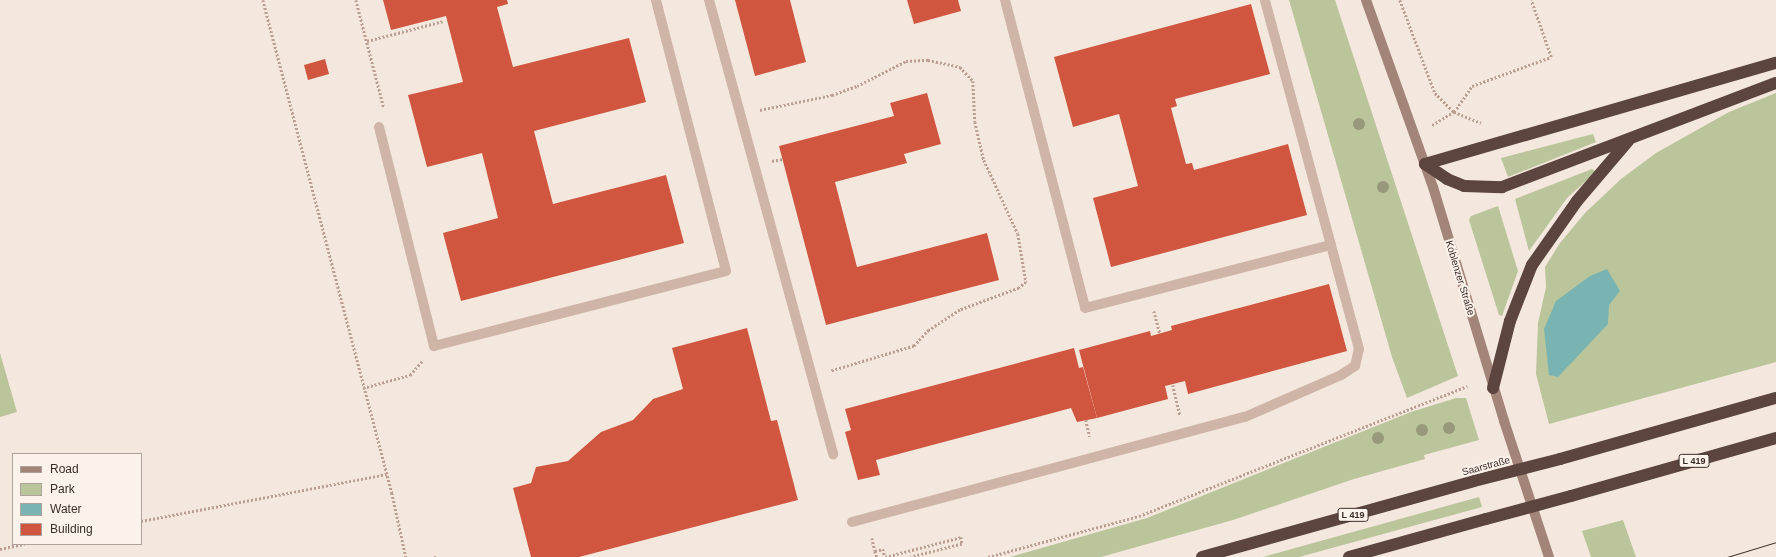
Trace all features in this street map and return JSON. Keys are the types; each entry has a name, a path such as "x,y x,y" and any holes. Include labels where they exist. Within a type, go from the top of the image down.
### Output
{"highway":[{"path":"1425,164 1776,63"},
{"path":"1425,164 1447,179 1464,186 1502,187 1776,83"},
{"path":"1493,388 1510,321 1532,265 1577,201 1629,140"},
{"path":"1761,402 1776,394"},
{"name":"Saarstraße","path":"1202,557 1776,398"},
{"name":"L 419","path":"1349,557 1776,438"}],"main road":[{"name":"Koblenzer Straße","path":"1366,0 1425,164 1493,388 1549,557"}],"lane":[{"path":"379,127 434,346 726,271 656,0"},
{"path":"709,0 833,454"},
{"path":"1005,0 1085,308 1331,244"},
{"path":"852,522 1245,417 1341,375 1355,366 1359,349 1265,0"}],"path":[{"path":"263,0 362,388 387,474 406,557"},
{"path":"356,0 386,112"},
{"path":"1400,0 1435,93 1454,112 1481,123"},
{"path":"1446,117 1454,112 1472,86 1551,57 1531,0"},
{"path":"367,41 443,21"},
{"path":"740,115 832,94 857,86 906,61 928,60 956,66 967,73 973,81 975,122 984,160 1018,234 1026,282 1018,288 960,310 929,330 914,346 812,376"},
{"path":"362,388 410,375"},
{"path":"1173,384 1185,433"},
{"path":"988,557 1139,516 1467,386"},
{"path":"142,521 387,474"},
{"path":"867,518 877,557"},
{"path":"875,551 883,549 885,557 961,537 962,544 911,557"},
{"path":"0,549 19,545"}],"green space":[{"path":"1289,0 1335,0 1458,376 1407,398 1392,357"},
{"path":"1776,93 1776,362 1549,424 1536,374 1538,323 1546,287 1545,267 1560,243 1585,213 1621,179 1656,153 1729,112"},
{"path":"1593,134 1596,142 1508,177 1501,158"},
{"path":"1592,169 1596,172 1567,198 1529,251 1515,199"},
{"path":"1498,206 1518,271 1502,316 1499,315 1469,220 1471,216"},
{"path":"0,353 17,412 0,417"},
{"path":"1456,398 1466,398 1479,440 1424,455 1425,459 1354,479 1233,520 1101,557 1010,557 1147,518 1411,412"},
{"path":"1479,497 1482,507 1299,557 1263,557"},
{"path":"1623,520 1636,557 1591,557 1582,531"}],"water":[{"path":"1607,269 1620,291 1609,305 1608,324 1558,377 1549,375 1544,329 1556,301 1590,276"}],"building":[{"path":"383,0 507,0 508,4 497,7 513,67 629,38 646,102 534,131 553,204 666,175 684,243 461,301 443,233 498,218 482,153 427,167 408,95 463,82 446,16 391,30"},
{"path":"735,0 790,0 806,62 755,76"},
{"path":"907,0 958,0 961,11 914,24"},
{"path":"1251,4 1270,74 1175,99 1177,106 1171,108 1186,164 1192,163 1194,170 1288,144 1307,215 1111,267 1093,198 1138,186 1119,114 1073,127 1054,57"},
{"path":"325,59 329,74 308,80 304,65"},
{"path":"927,93 941,144 904,154 907,163 835,182 857,267 987,233 999,280 826,325 779,146 894,116 890,103"},
{"path":"1329,284 1347,351 1188,394 1185,381 1165,386 1168,399 1097,418 1079,350 1150,331 1151,336 1172,330 1171,326"},
{"path":"747,328 771,421 777,420 798,500 579,557 531,557 513,488 531,483 536,467 568,461 601,432 633,420 653,399 683,389 672,348"},
{"path":"1074,348 1079,368 1083,367 1097,418 1077,422 1071,408 876,460 880,475 858,480 845,432 851,430 845,409"}],"tram line":[{"path":"1727,557 1776,542"}]}
